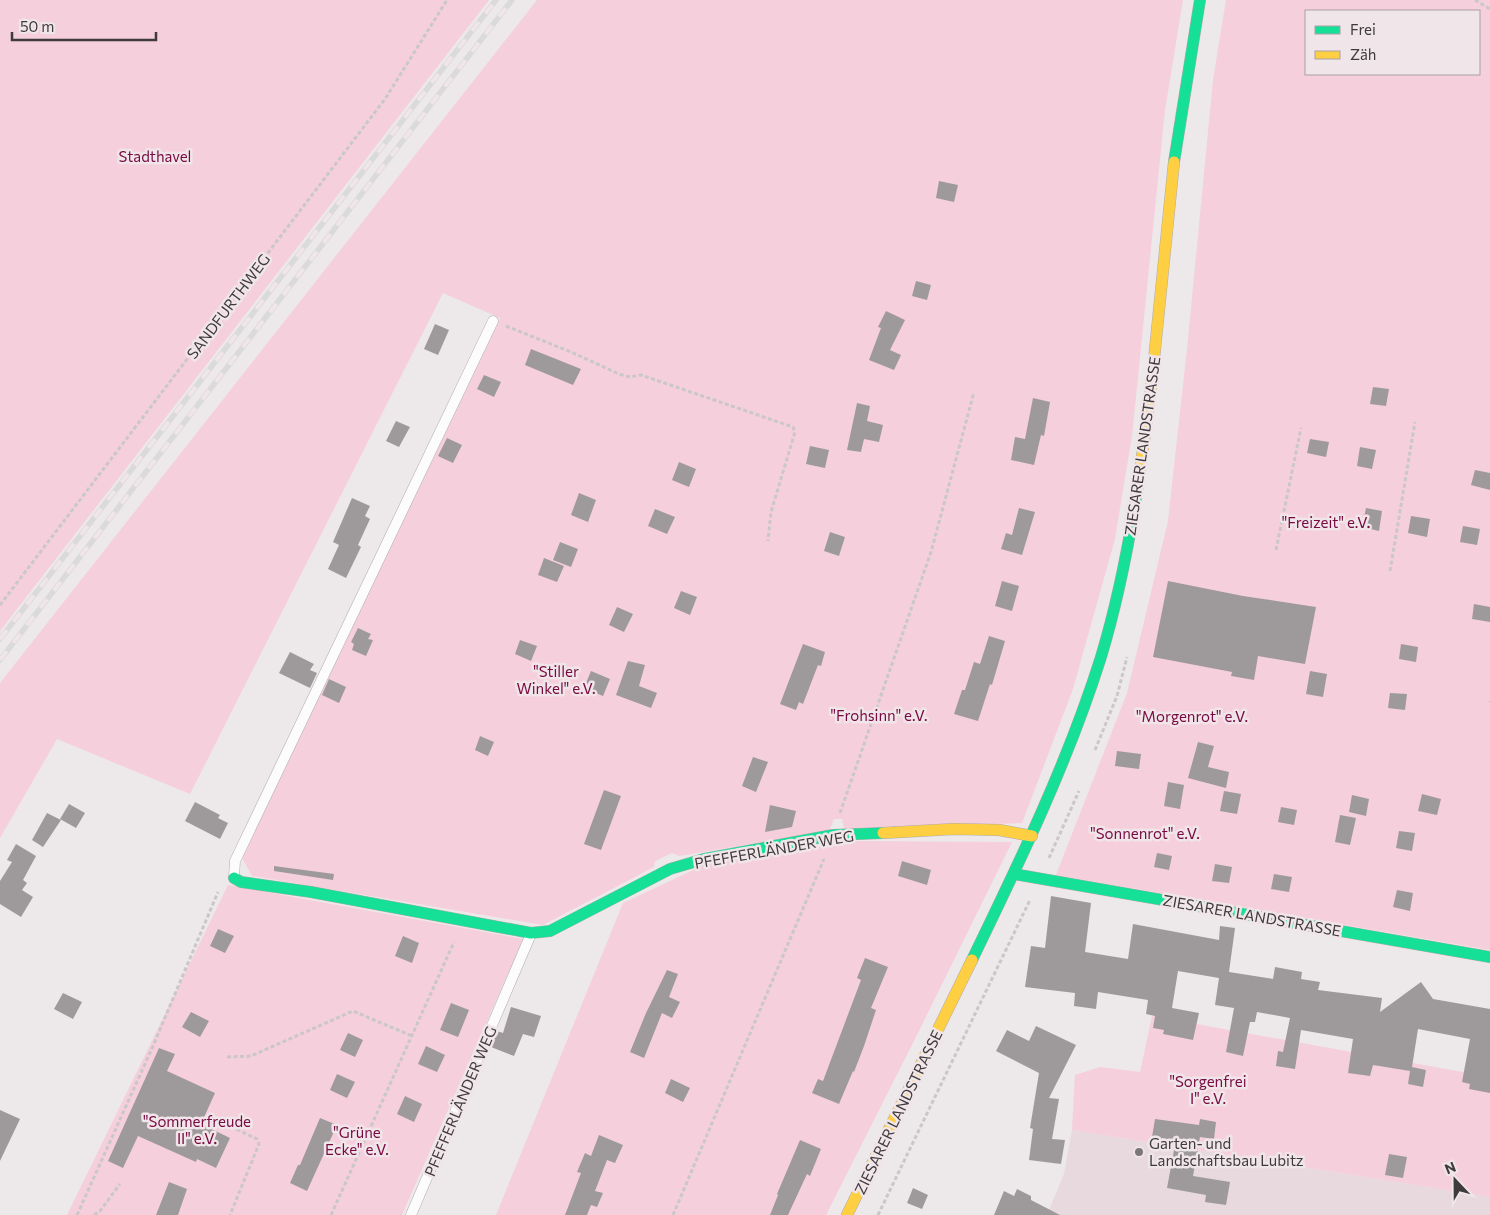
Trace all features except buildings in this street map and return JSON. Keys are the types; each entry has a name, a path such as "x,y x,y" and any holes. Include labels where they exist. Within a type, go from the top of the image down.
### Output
{"street":[{"name":"ZIESARER LANDSTRASSE","path":"847,1215 1032,836 1090,690 1113,612 1133,524 1147,427 1174,164 1200,0"},
{"name":"PFEFFERLÄNDER WEG","path":"234,878 241,882 311,892 531,933 550,931 670,870 704,859 833,835 954,828 999,830 1032,836"},
{"name":"ZIESARER LANDSTRASSE","path":"1014,874 1490,957"}],"lane":[{"path":"234,878 235,861 493,320"},
{"name":"PFEFFERLÄNDER WEG","path":"411,1215 531,933"}],"path":[{"name":"SANDFURTHWEG","path":"0,605 385,99 447,0"},
{"path":"1475,0 1490,9"},
{"path":"493,320 619,374 630,377 641,375 793,427 795,432 772,512 768,541"},
{"path":"838,819 931,552 974,392"},
{"path":"1390,571 1415,422"},
{"path":"1276,550 1300,428"},
{"path":"674,1215 826,855"},
{"path":"77,1215 153,1046 219,889"},
{"path":"331,1215 456,938"},
{"path":"227,1058 251,1056 353,1011 412,1036"},
{"path":"213,1118 257,1139 259,1144 230,1215"},
{"path":"94,1215 100,1211 120,1184"}],"shaded area":[{"name":"Garten- und Landschaftsbau Lubitz","path":"1072,1130 1490,1197 1490,1215 1047,1215 1064,1174"}],"green space":[{"name":"Stadthavel","path":"0,0 489,0 0,631"},
{"path":"537,0 1183,0 1165,110 1132,436 1115,539 1073,689 1022,823 844,829 842,819 834,819 829,831 679,856 672,853 655,861 654,867 543,925 252,876 242,858 500,318 443,293 190,794 57,739 0,838 0,683"},
{"path":"1226,0 1490,0 1490,950 1056,875 1127,693 1168,521 1213,80"},
{"path":"852,841 1012,842 826,1215 496,1215 623,903 704,865"},
{"path":"228,885 523,939 402,1215 67,1215"},
{"name":"\"Sorgenfrei I\" e.V.","path":"1152,1016 1490,1077 1490,1197 1072,1130 1075,1075 1100,1067 1140,1072"}],"railway":[{"path":"0,639 496,0"},
{"path":"0,660 512,0"}],"traffic: fast":[{"path":"1174,162 1200,0"},
{"path":"972,960 1042,811 1088,696 1108,633 1120,585 1141,464"},
{"path":"234,878 241,882 311,892 531,933 550,931 670,869 704,859 833,835 883,833"},
{"path":"1014,874 1490,957"}],"traffic: slow":[{"path":"1141,464 1151,389 1174,162"},
{"path":"883,833 954,829 999,830 1032,836"},
{"path":"847,1215 972,960"}],"place":[{"name":"Garten- und Landschaftsbau Lubitz","path":"1139,1152"}],"park label":[{"name":"\"Freizeit\" e.V.","path":"1326,522"},
{"name":"\"Stiller Winkel\" e.V.","path":"556,680"},
{"name":"\"Frohsinn\" e.V.","path":"879,715"},
{"name":"\"Morgenrot\" e.V.","path":"1192,716"},
{"name":"\"Sonnenrot\" e.V.","path":"1145,833"},
{"name":"\"Sommerfreude II\" e.V.","path":"197,1130"},
{"name":"\"Grüne Ecke\" e.V.","path":"357,1140"}]}
